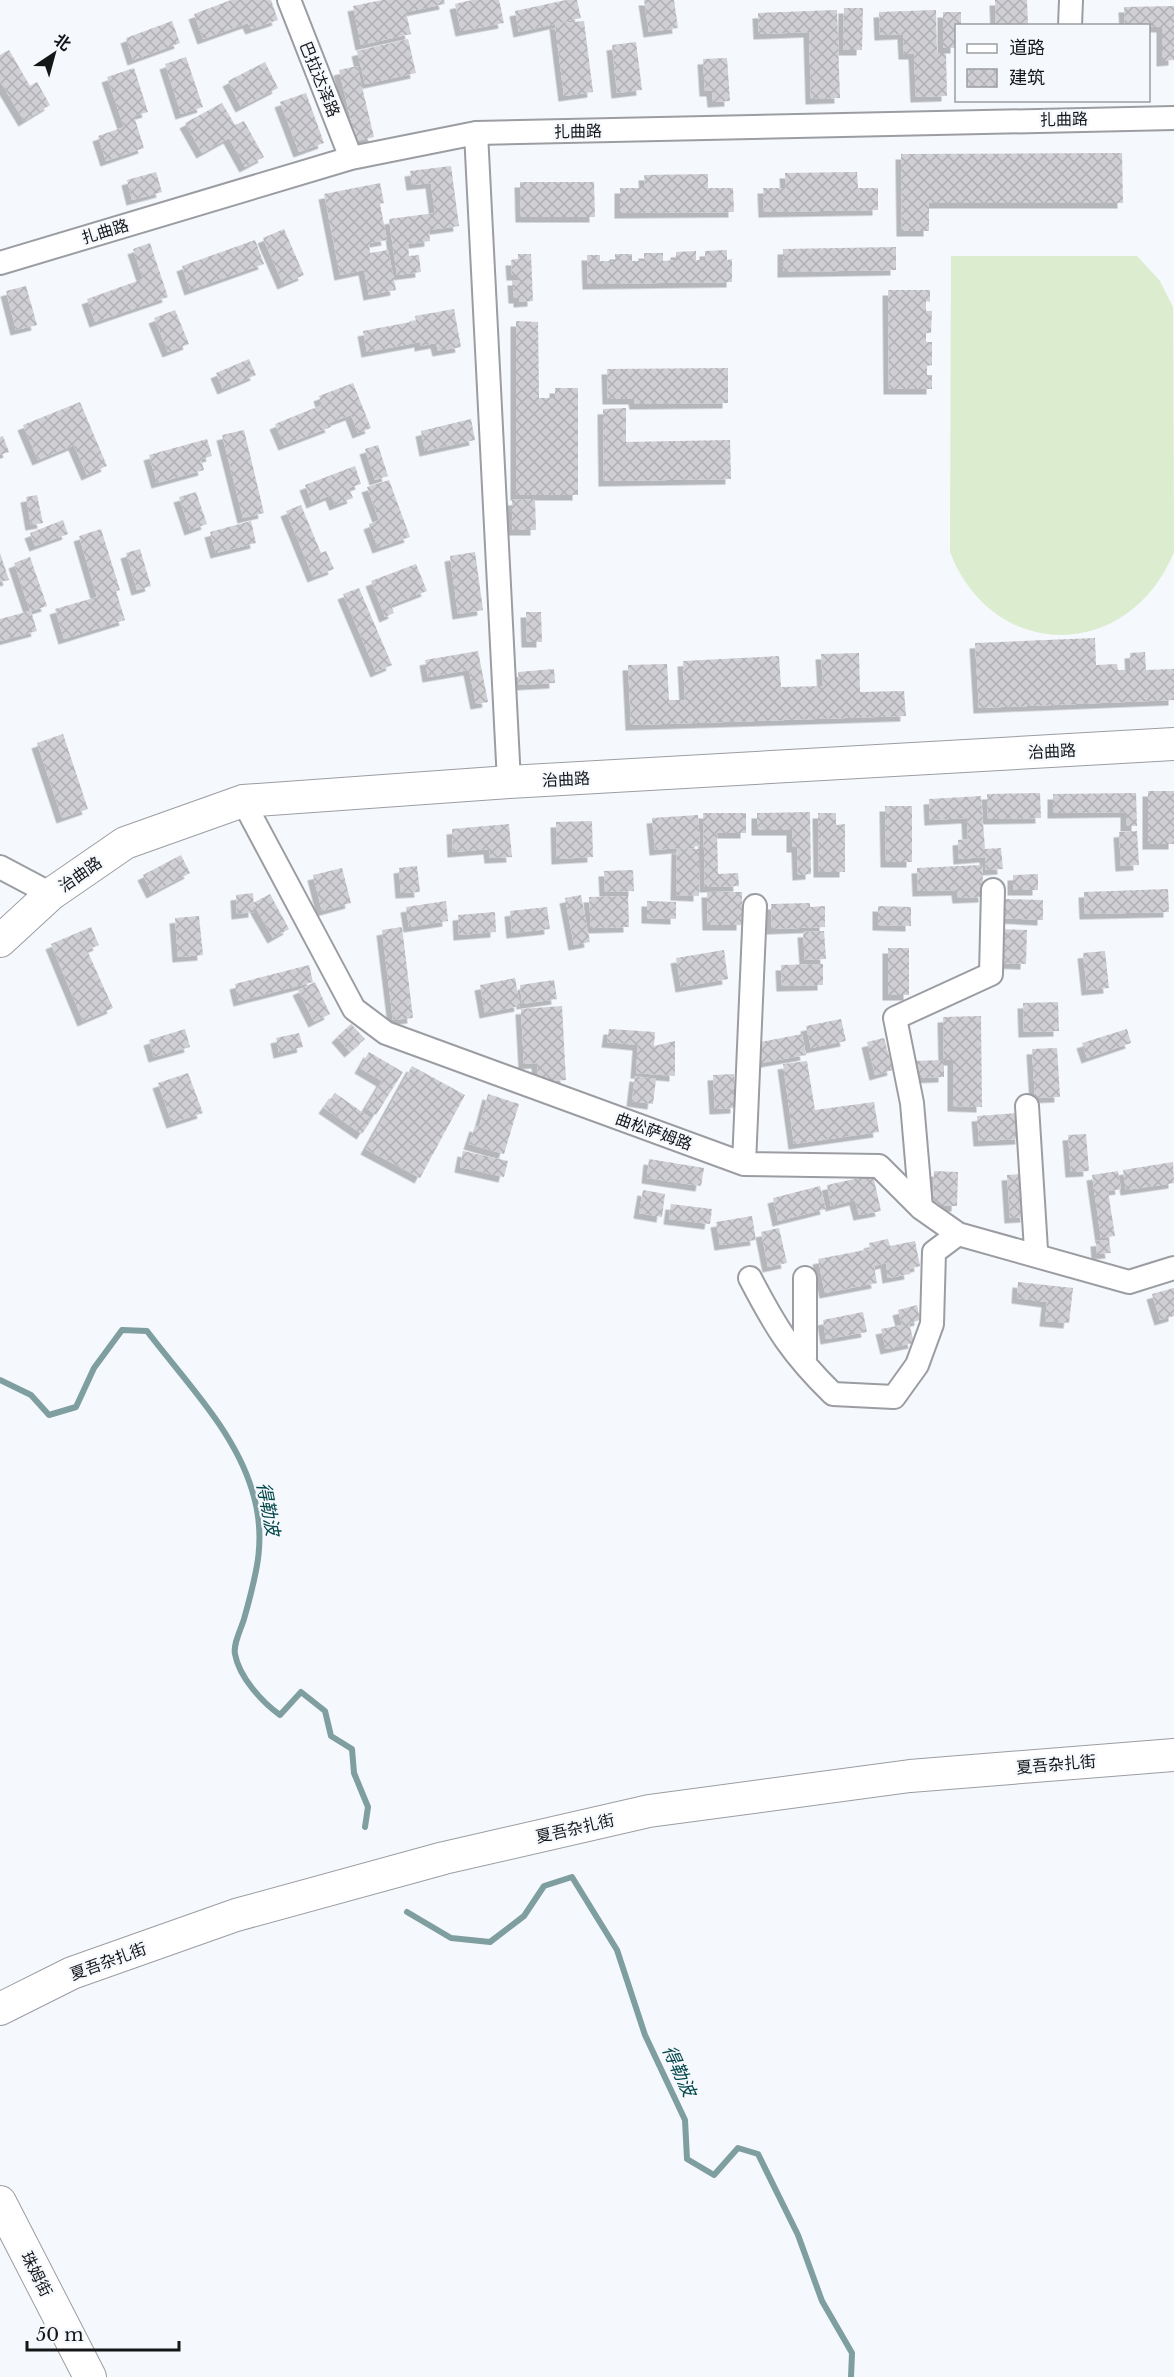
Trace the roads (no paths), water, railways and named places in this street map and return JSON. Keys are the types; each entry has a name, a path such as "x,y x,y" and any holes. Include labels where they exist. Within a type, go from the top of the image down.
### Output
{"main road":[{"name":"治曲路","path":"0,941 51,894 125,843 243,801 509,782 1174,744"},
{"name":"夏吾杂扎街","path":"0,2009 72,1974 236,1915 444,1858 649,1811 910,1776 1174,1755"},
{"name":"珠姆街","path":"0,2202 90,2377"}],"street":[{"name":"巴拉达泽路","path":"289,0 351,158"},
{"path":"1070,24 1071,0"},
{"name":"扎曲路","path":"0,263 351,158 476,134 1066,110 1174,118"},
{"path":"476,134 509,782"},
{"name":"曲松萨姆路","path":"243,801 354,1009 386,1033 744,1164 879,1166 921,1208 958,1234 1130,1282 1174,1268"},
{"path":"0,867 51,894"},
{"path":"921,1208 912,1103 895,1018 991,974 993,890"},
{"path":"744,1164 755,906"},
{"path":"1027,1106 1036,1250"},
{"path":"750,1278 778,1332 802,1364 832,1394 894,1397 917,1365 932,1324 934,1252 958,1234"},
{"path":"805,1278 805,1358"}],"waterway":[{"name":"得勒波","path":"0,1380 31,1395 49,1415 76,1407 94,1368 122,1330 147,1331 221,1426 244,1468 252,1490 259,1524 258,1555 253,1586 235,1646 237,1663 252,1688 280,1715 301,1692 325,1711 331,1736 352,1749 354,1773 368,1807 365,1827"},
{"name":"得勒波","path":"407,1912 451,1938 490,1942 524,1916 544,1886 572,1877 617,1950 645,2035 685,2120 687,2159 714,2175 738,2148 758,2154 798,2235 822,2301 852,2353 851,2377"}]}
